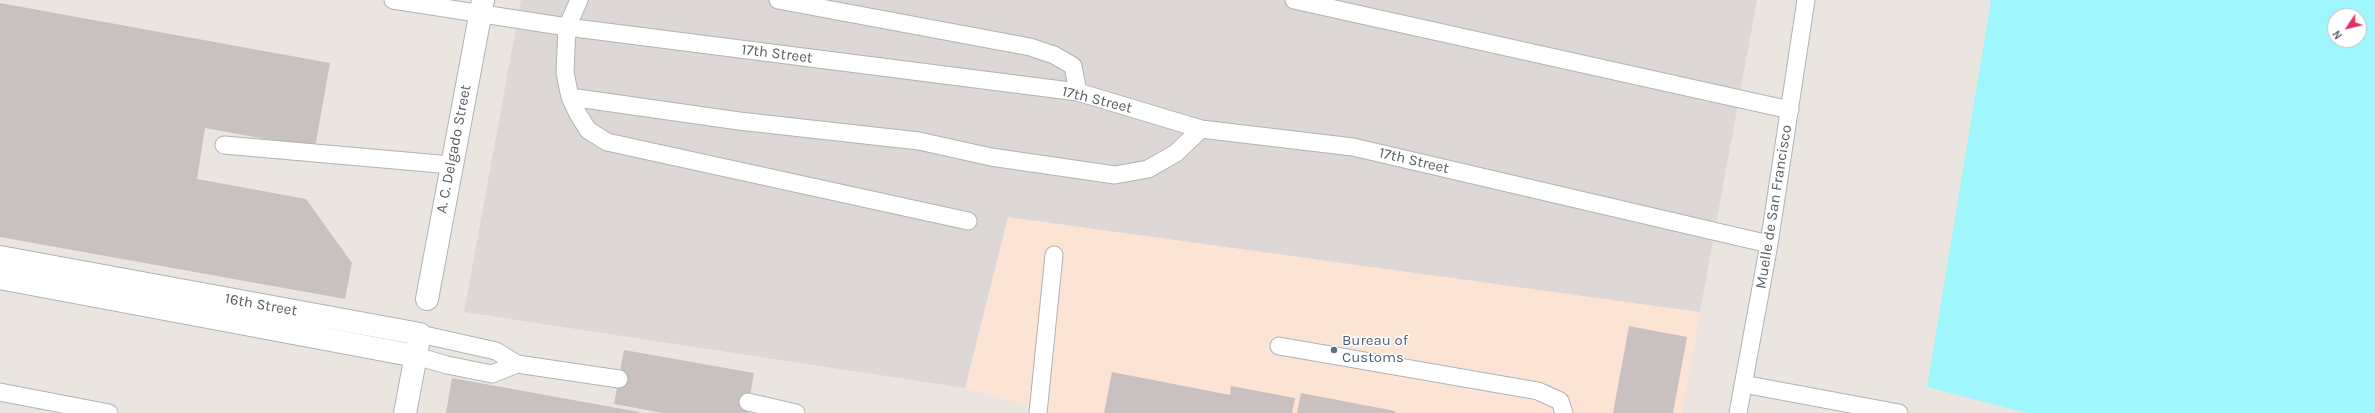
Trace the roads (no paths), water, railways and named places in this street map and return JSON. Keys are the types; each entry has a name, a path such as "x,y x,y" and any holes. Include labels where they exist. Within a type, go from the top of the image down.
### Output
{"street":[{"name":"A. C. Delgado Street","path":"427,299 482,6"},
{"name":"16th Street","path":"0,257 420,334"},
{"name":"16th Street","path":"0,278 416,356"},
{"path":"405,413 420,334"}],"lane":[{"name":"17th Street","path":"393,0 482,6 568,27 1078,92 1202,129 1353,147 1769,244"},
{"path":"579,0 568,27 564,74 570,97 588,130 607,142 968,221"},
{"path":"778,0 1030,47 1054,54 1073,66 1078,92"},
{"path":"1294,0 1790,110"},
{"name":"Muelle de San Francisco","path":"1738,413 1769,244 1806,0"},
{"path":"570,97 739,121 919,141 991,157 1115,175 1148,169 1176,153 1202,129"},
{"path":"224,145 451,165"},
{"path":"1038,413 1054,255"},
{"name":"16th Street","path":"420,334 496,351 517,364 619,378"},
{"path":"1278,346 1538,391 1560,401 1564,413"},
{"name":"16th Street","path":"416,356 447,365 492,374 517,364"},
{"path":"1743,384 1899,413"},
{"path":"0,392 109,413"},
{"path":"748,402 796,413"}],"water":[{"path":"1991,0 2375,0 2375,413 2026,413 1927,387"}],"place":[{"name":"Bureau of Customs","path":"1334,350"}]}
